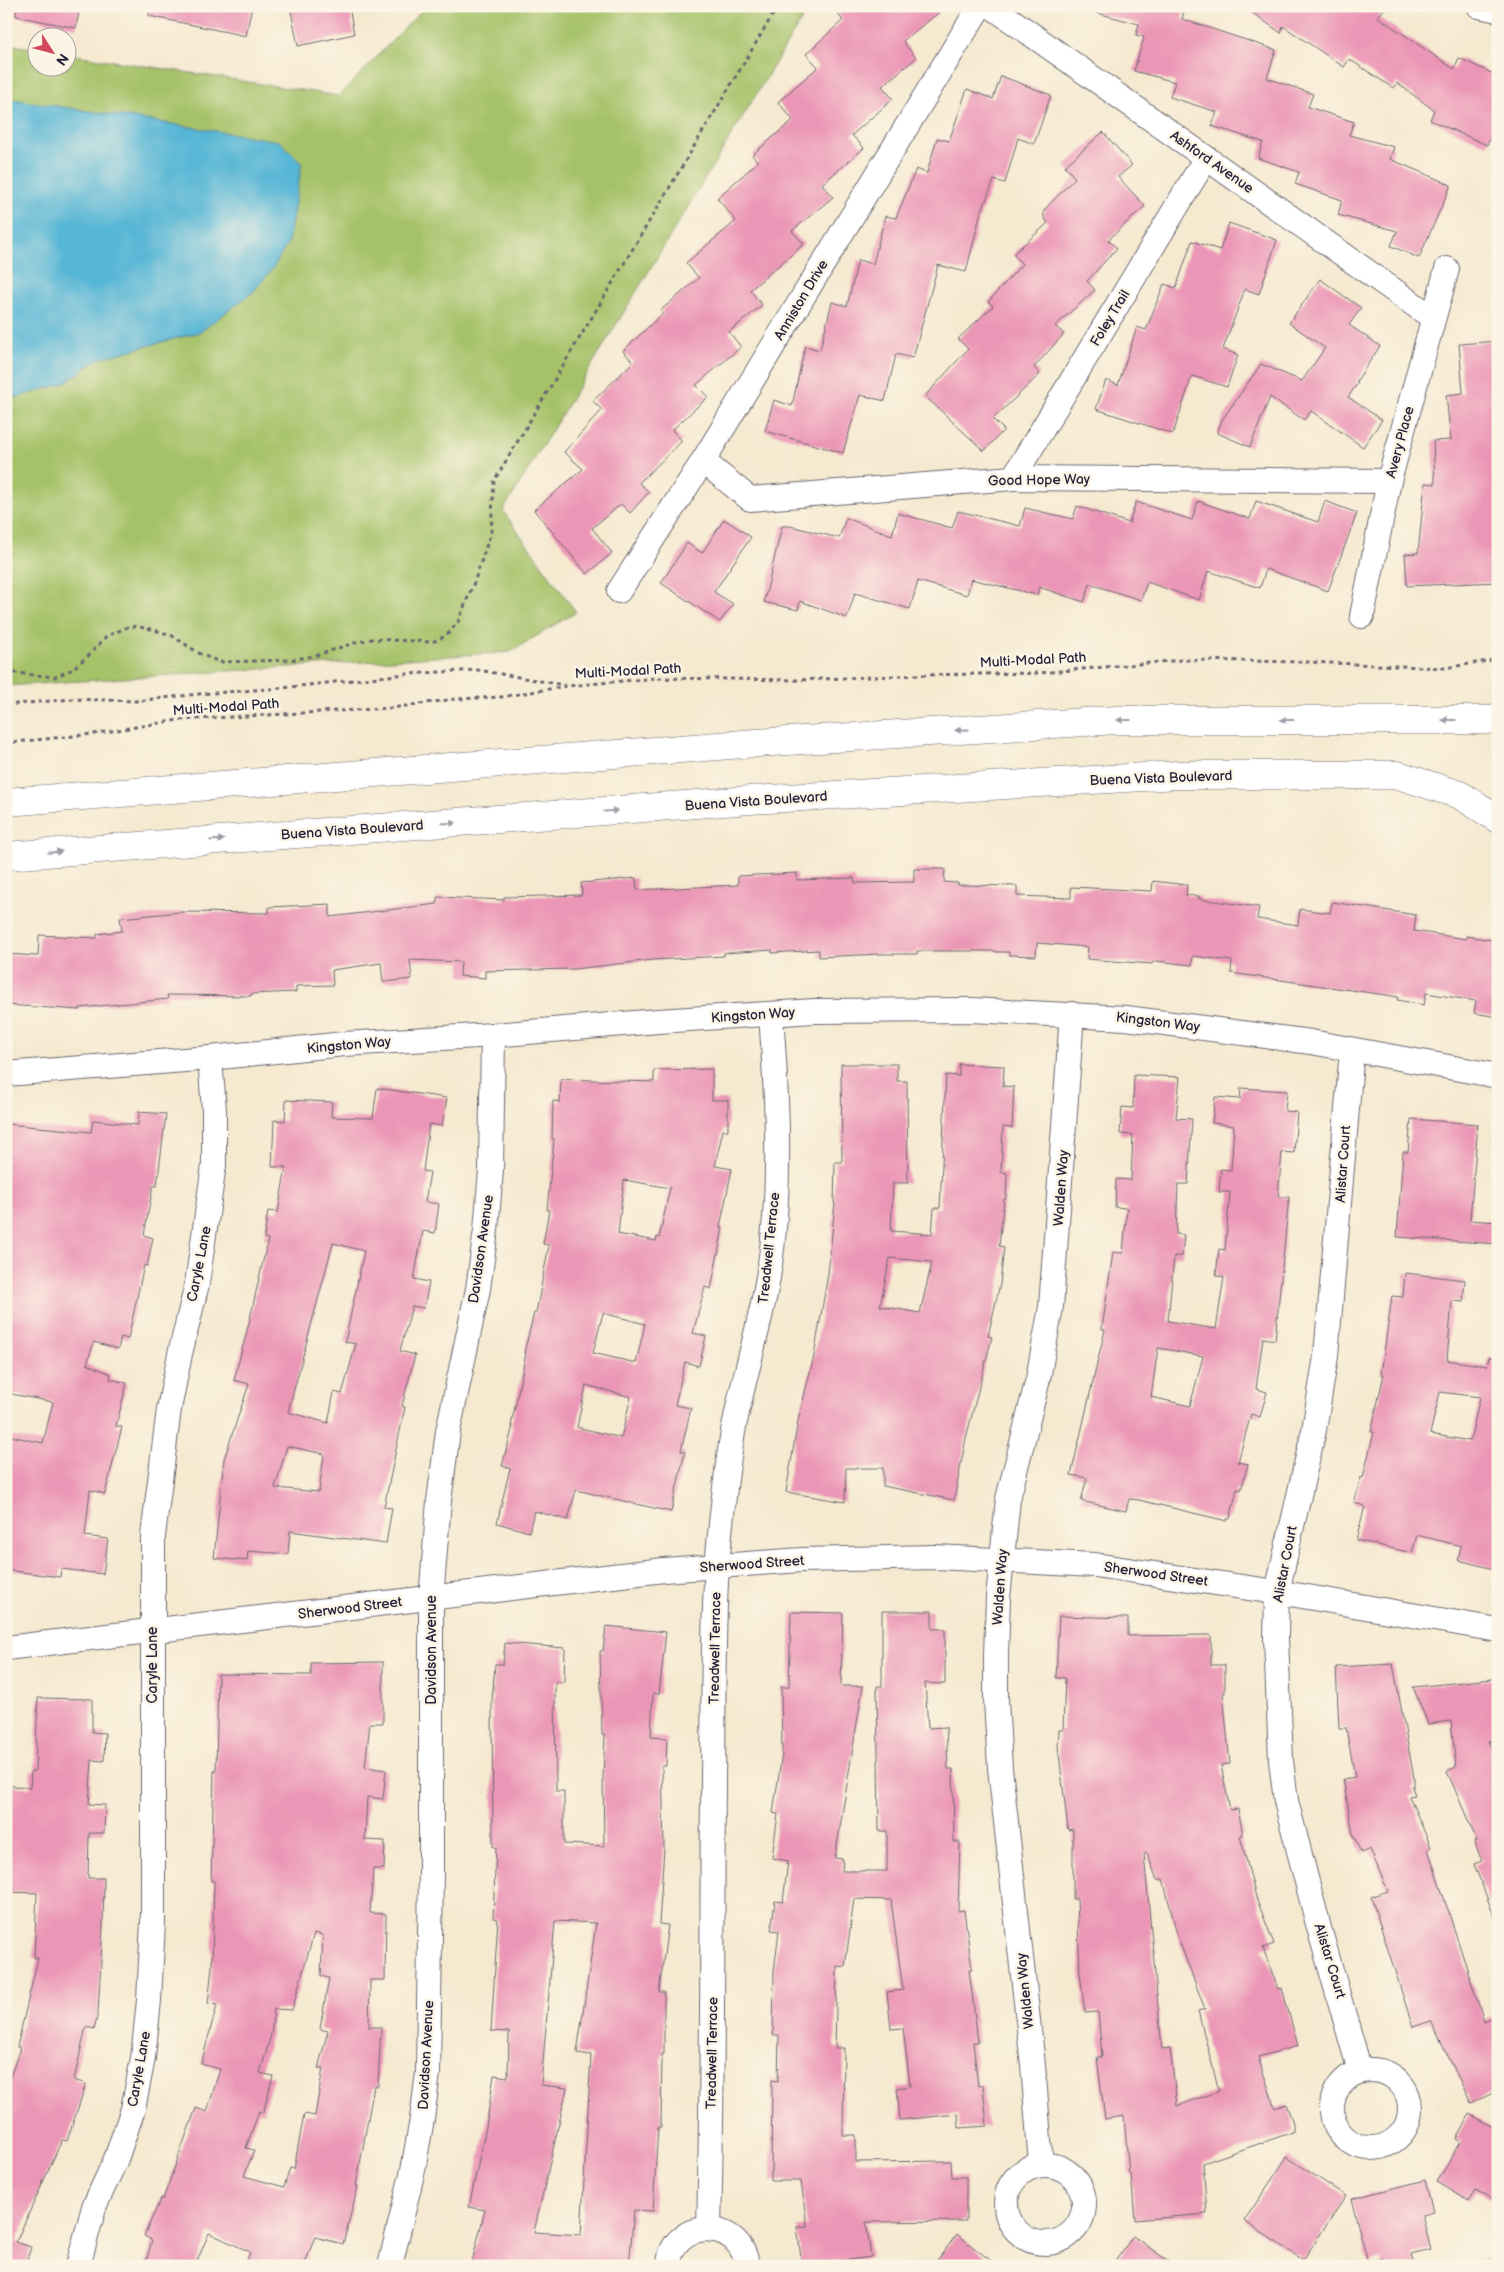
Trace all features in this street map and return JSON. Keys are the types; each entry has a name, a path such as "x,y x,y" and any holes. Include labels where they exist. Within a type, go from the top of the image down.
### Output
{"main road":[{"path":"6,802 756,743 1117,720 1489,720 1498,717"},
{"name":"Buena Vista Boulevard","path":"6,856 750,800 1179,775 1398,776 1460,795 1498,819"}],"street":[{"name":"Anniston Drive","path":"619,591 703,461 980,6"},
{"name":"Ashford Avenue","path":"991,6 1433,318"},
{"path":"1479,6 1498,10"},
{"name":"Foley Trail","path":"1013,478 1206,158"},
{"name":"Avery Place","path":"1362,616 1389,481 1447,269"},
{"name":"Good Hope Way","path":"703,461 750,498 1013,478 1389,481"},
{"name":"Kingston Way","path":"6,1074 210,1058 344,1044 814,1011 972,1010 1126,1018 1226,1030 1498,1076"},
{"name":"Treadwell Terrace","path":"709,2228 713,2019 714,1634 717,1567 725,1484 734,1430 759,1325 770,1268 778,1151 777,1098 771,1014"},
{"name":"Walden Way","path":"1041,2164 1032,2055 1005,1815 996,1710 997,1626 1001,1560 1008,1499 1038,1379 1051,1306 1072,1014"},
{"name":"Davidson Avenue","path":"390,2266 413,2170 428,2073 431,1871 430,1599 448,1431 478,1289 486,1230 491,1170 493,1035"},
{"name":"Alistar Court","path":"1352,1050 1326,1356 1314,1430 1277,1592 1277,1689 1286,1801 1319,1928 1360,2071"},
{"name":"Caryle Lane","path":"78,2266 94,2207 116,2159 133,2109 143,2058 150,2000 153,1922 153,1536 161,1466 180,1354 197,1284 214,1165 214,1110 210,1058"},
{"name":"Sherwood Street","path":"6,1648 664,1570 840,1560 936,1557 1095,1565 1277,1592 1498,1630"},
{"path":"669,2266 674,2247 683,2237 695,2231 709,2228 721,2231 732,2237 746,2257 747,2266"}],"path":[{"path":"6,670 55,676 71,670 107,636 130,626 148,628 170,635 202,656 220,662 288,660 314,656 372,639 432,642 446,636 458,622 491,532 494,481 778,6"},
{"name":"Multi-Modal Path","path":"6,743 93,734 178,720 391,708 455,699 502,697 567,686 657,678 798,680 1038,673 1182,660 1309,662 1445,668 1498,658"},
{"name":"Multi-Modal Path","path":"6,705 72,699 136,701 282,688 406,674 478,670 567,686"}],"green space":[{"path":"426,6 810,6 503,511 576,612 510,652 6,686 6,44 28,48 28,78 78,78 78,56 339,96"},
{"path":"1498,2257 1498,2266 1467,2266"}],"water":[{"path":"6,98 279,141 302,163 288,243 273,268 253,292 200,332 98,359 65,383 18,397 6,397"}],"building":[{"path":"17,6 80,6 76,28 16,16"},
{"path":"150,6 252,6 246,36 149,16"},
{"path":"290,6 349,6 354,34 298,46"},
{"path":"849,6 947,6 903,41 916,58 882,86 893,99 852,135 864,148 822,184 833,197 792,231 804,244 750,290 762,305 729,332 741,347 696,385 708,397 672,430 682,441 639,483 649,492 630,513 621,504 592,528 612,553 587,574 534,510 583,469 564,452 602,410 593,401 633,362 623,351 663,313 661,310 699,278 686,263 736,221 717,198 758,162 752,155 793,120 778,102 818,67 806,54 843,20 838,15"},
{"path":"1097,6 1185,6 1182,19 1276,50 1267,78 1313,94 1308,107 1354,122 1349,135 1394,147 1390,159 1451,185 1419,258 1391,246 1397,231 1338,215 1342,200 1295,184 1299,172 1258,158 1263,142 1212,126 1217,112 1170,97 1175,82 1134,71 1144,37 1136,35 1139,24 1097,13"},
{"path":"1243,6 1386,6 1378,17 1454,69 1459,58 1498,76 1498,122 1487,145 1430,120 1434,110 1397,83 1393,88 1349,59 1344,67 1283,26 1281,33"},
{"path":"1001,76 1051,95 1034,144 1018,138 1005,183 994,180 980,216 966,272 938,265 913,358 896,354 885,401 860,395 843,453 765,431 774,400 792,406 805,346 820,350 832,302 847,306 858,260 873,264 885,216 896,218 916,169 927,173 937,138 949,141 967,89 993,99"},
{"path":"1103,132 1132,165 1118,177 1145,206 1108,240 1117,248 1087,281 1095,290 1055,326 1064,334 1034,367 1040,374 993,419 1004,430 984,451 925,396 968,349 958,339 993,306 988,302 1022,264 1013,254 1048,223 1044,218 1044,210 1075,178 1065,166"},
{"path":"1229,223 1277,240 1259,294 1245,289 1223,349 1238,355 1227,387 1192,376 1173,434 1096,409 1106,380 1118,385 1137,327 1146,330 1164,284 1176,288 1192,241 1220,250"},
{"path":"1320,279 1361,308 1349,325 1380,346 1348,397 1382,420 1363,447 1311,411 1304,420 1270,397 1250,447 1217,433 1222,420 1261,364 1302,381 1325,348 1289,323"},
{"path":"1498,341 1498,582 1407,586 1405,554 1418,553 1425,483 1435,484 1433,441 1451,440 1446,395 1463,393 1459,344"},
{"path":"1198,501 1250,519 1256,501 1318,522 1325,501 1357,513 1328,591 1266,569 1260,588 1208,571 1199,600 1147,582 1141,600 1090,584 1084,602 1039,587 1037,595 971,579 967,595 918,581 910,609 855,593 847,618 800,601 798,610 764,602 782,526 790,526 839,538 846,518 892,535 898,513 952,528 958,511 1020,526 1025,508 1073,519 1077,506 1129,523 1136,502 1192,520"},
{"path":"724,519 751,537 714,592 733,604 720,622 661,583 687,543 702,553"},
{"path":"914,869 945,869 944,882 958,883 958,885 1017,886 1017,896 1071,898 1071,887 1152,891 1153,881 1187,885 1186,895 1199,896 1199,899 1259,907 1257,919 1298,925 1300,909 1330,913 1332,902 1416,915 1414,931 1466,939 1466,936 1498,941 1498,1017 1474,1013 1476,1001 1426,993 1424,1005 1397,1000 1398,997 1386,995 1231,973 1232,961 1193,956 1192,965 1156,961 1152,964 1087,959 1088,947 1037,943 1036,956 1009,955 1009,952 996,951 917,951 917,954 819,957 819,950 772,953 772,950 724,953 724,956 652,960 574,969 485,971 485,978 460,976 461,962 410,960 412,979 383,982 381,963 332,970 333,985 296,986 296,992 251,994 251,996 167,995 168,999 80,1008 80,1010 6,1005 6,954 38,956 39,935 97,938 97,934 122,931 120,918 181,912 269,913 269,907 330,904 330,917 437,904 437,897 504,900 504,897 582,895 581,883 636,878 637,890 738,885 738,876 797,873 797,880 854,878 855,883 914,882"},
{"path":"841,1064 897,1064 897,1081 907,1081 908,1183 893,1183 891,1231 932,1234 934,1208 940,1208 946,1075 959,1076 959,1064 1004,1066 1003,1086 1014,1087 1012,1128 1003,1127 1001,1172 1007,1173 1006,1199 1004,1199 999,1246 1004,1247 1000,1284 988,1336 992,1337 966,1438 954,1500 883,1486 883,1468 846,1468 845,1502 786,1492 798,1421 814,1356 828,1274 835,1203 835,1162 842,1162","holes":["890,1258 932,1262 920,1313 880,1306"]},
{"path":"712,1069 712,1100 728,1100 728,1130 723,1130 715,1166 732,1169 720,1227 723,1228 711,1289 705,1287 693,1333 706,1336 699,1366 685,1362 675,1405 691,1408 681,1451 685,1452 671,1512 576,1490 568,1520 534,1511 529,1532 497,1523 510,1468 502,1466 513,1426 511,1426 526,1353 524,1353 534,1313 536,1313 549,1245 543,1244 549,1210 547,1210 554,1139 552,1139 553,1101 560,1102 561,1079 654,1082 654,1070","holes":["624,1180 670,1188 659,1238 657,1237 656,1241 618,1234","603,1313 645,1324 636,1363 593,1353","586,1385 631,1397 621,1438 577,1427"]},
{"path":"1134,1075 1180,1077 1176,1118 1192,1119 1188,1184 1178,1184 1176,1234 1184,1235 1182,1256 1174,1256 1168,1321 1216,1329 1224,1277 1216,1276 1219,1249 1225,1250 1230,1192 1219,1192 1221,1169 1231,1170 1234,1126 1212,1123 1215,1097 1240,1099 1241,1088 1287,1091 1285,1111 1297,1112 1294,1153 1282,1152 1278,1197 1289,1197 1275,1340 1263,1338 1256,1389 1267,1392 1260,1417 1251,1414 1238,1462 1248,1464 1241,1490 1237,1489 1230,1519 1227,1519 1227,1521 1139,1500 1129,1499 1126,1511 1081,1501 1087,1478 1071,1475 1105,1330 1102,1329 1113,1252 1123,1253 1127,1208 1115,1207 1116,1179 1131,1180 1133,1135 1120,1134 1122,1107 1133,1108","holes":["1158,1348 1203,1356 1190,1406 1151,1397"]},
{"path":"377,1088 447,1098 442,1126 429,1124 423,1171 430,1172 425,1202 439,1204 435,1233 423,1231 414,1279 429,1282 424,1308 412,1306 400,1351 415,1355 402,1406 405,1407 384,1507 392,1508 386,1544 290,1531 288,1554 248,1551 247,1561 214,1558 224,1459 249,1384 234,1380 268,1239 264,1238 268,1211 278,1212 286,1167 272,1167 274,1120 285,1121 286,1100 332,1102 331,1117 373,1118","holes":["333,1243 364,1251 345,1342 356,1344 342,1394 334,1392 328,1423 288,1412","287,1446 324,1454 319,1492 275,1488"]},
{"path":"139,1112 166,1114 157,1186 153,1186 144,1235 153,1238 147,1266 144,1265 128,1339 121,1337 118,1349 94,1342 87,1364 111,1374 110,1379 127,1383 116,1426 122,1427 105,1494 90,1490 85,1536 108,1539 103,1574 61,1569 60,1577 6,1570 6,1435 43,1443 53,1402 6,1393 6,1124 91,1132 93,1120 138,1125"},
{"path":"1411,1119 1478,1124 1470,1220 1498,1222 1498,1244 1397,1237 1403,1152 1408,1152"},
{"path":"1405,1273 1465,1280 1463,1302 1452,1301 1447,1360 1487,1366 1489,1357 1498,1358 1498,1570 1458,1560 1461,1546 1417,1535 1412,1553 1356,1540 1365,1506 1354,1503 1361,1477 1363,1478 1374,1432 1371,1432 1384,1374 1381,1374 1392,1296 1403,1297","holes":["1440,1392 1480,1397 1470,1441 1430,1434"]},
{"path":"882,1611 932,1611 932,1629 945,1629 945,1684 925,1683 928,1728 946,1727 948,1769 953,1769 954,1842 960,1842 958,1911 964,1910 972,1969 969,1969 978,2042 973,2042 978,2086 983,2085 987,2126 959,2128 958,2114 900,2120 897,2088 910,2086 903,2028 891,2029 887,1992 903,1990 891,1900 854,1899 845,1967 837,1966 835,2048 844,2048 843,2135 856,2135 856,2162 951,2161 952,2177 966,2177 966,2221 866,2222 871,2257 802,2266 797,2227 807,2226 801,2181 771,2181 772,2080 778,2081 779,2035 773,2035 774,1971 779,1931 771,1930 775,1901 783,1902 788,1861 772,1858 778,1814 773,1813 782,1754 781,1687 789,1687 791,1612 843,1613 841,1686 863,1686 835,1858 843,1859 842,1871 887,1871 887,1831 879,1831 877,1686 882,1686"},
{"path":"1059,1616 1128,1618 1128,1636 1211,1635 1211,1665 1225,1665 1225,1693 1223,1693 1230,1764 1221,1765 1230,1810 1238,1809 1243,1835 1240,1836 1256,1897 1274,1944 1263,1948 1278,1989 1282,1988 1298,2046 1258,2057 1275,2108 1286,2104 1293,2123 1293,2132 1203,2163 1207,2214 1135,2220 1124,2116 1105,2119 1097,2057 1102,2057 1098,2012 1085,2013 1080,1973 1077,1899 1073,1899 1073,1829 1068,1830 1058,1746 1059,1730 1063,1730 1065,1678 1056,1678","holes":["1147,1853 1157,1880 1163,1879 1178,1938 1205,2009 1198,2011 1219,2091 1177,2106 1170,2048 1162,2049 1144,1854"]},
{"path":"606,1626 666,1632 659,1694 653,1693 651,1737 667,1738 666,1766 662,1766 664,1848 659,1924 668,1925 659,1992 664,1992 664,2054 662,2054 661,2127 658,2127 653,2211 634,2210 629,2266 471,2266 485,2210 469,2207 486,2127 494,2075 508,2077 509,2032 491,2031 498,1919 493,1918 496,1847 493,1847 492,1700 495,1664 503,1664 505,1643 565,1648 564,1682 555,1682 556,1791 564,1791 564,1844 604,1846 603,1777 605,1736 602,1735 600,1651 603,1651","holes":["555,1921 596,1923 577,2053 591,2055 581,2235 534,2232 567,2088 541,2085"]},
{"path":"383,1662 383,1723 370,1723 365,1767 386,1770 383,1799 367,1797 365,1840 385,1841 384,1869 373,1869 370,1913 386,1914 385,1980 370,1980 369,2027 381,2027 378,2086 374,2086 356,2186 358,2186 343,2244 315,2237 304,2266 245,2266 250,2252 209,2233 195,2266 145,2266 152,2240 144,2236 161,2198 163,2199 196,2108 207,2112 220,2069 201,2064 217,2005 208,2004 212,1967 214,1881 211,1881 218,1674 311,1675 311,1663","holes":["314,1933 323,1935 321,1976 329,1978 320,2029 328,2031 318,2068 323,2068 315,2116 304,2114 294,2169 290,2168 284,2187 244,2176 254,2150 246,2148 259,2111 263,2113 273,2076 260,2073 271,2035 274,2009 292,2010"]},
{"path":"1393,1664 1414,1778 1414,1786 1412,1787 1415,1795 1409,1796 1431,1847 1428,1849 1484,2021 1498,2015 1498,2091 1471,2103 1431,2021 1413,2027 1371,1897 1388,1891 1370,1849 1361,1853 1353,1834 1343,1779 1355,1777 1346,1728 1339,1728 1336,1667"},
{"path":"1493,1679 1495,1695 1498,1695 1498,1740 1488,1741 1498,1763 1496,1921 1474,1864 1482,1861 1474,1842 1477,1841 1447,1771 1456,1767 1451,1721 1428,1724 1413,1687"},
{"path":"38,1698 92,1699 92,1732 105,1733 104,1761 92,1760 89,1804 105,1805 104,1833 89,1833 88,1878 104,1878 103,1925 98,2013 94,2029 86,2027 74,2080 86,2084 67,2141 62,2140 16,2242 31,2247 25,2266 6,2266 6,2089 20,2048 17,2047 38,1958 34,1958 37,1893 6,1892 6,1785 30,1788 31,1771 35,1771"},
{"path":"1470,2114 1498,2130 1498,2203 1476,2190 1469,2201 1437,2182 1461,2142 1456,2139"},
{"path":"1287,2157 1346,2196 1303,2260 1244,2221"},
{"path":"1425,2180 1433,2212 1422,2215 1431,2250 1412,2255 1415,2266 1384,2266 1382,2258 1368,2262 1351,2199"},
{"path":"957,2234 977,2250 998,2266 933,2266"},
{"path":"1133,2236 1175,2266 1112,2266"}]}
